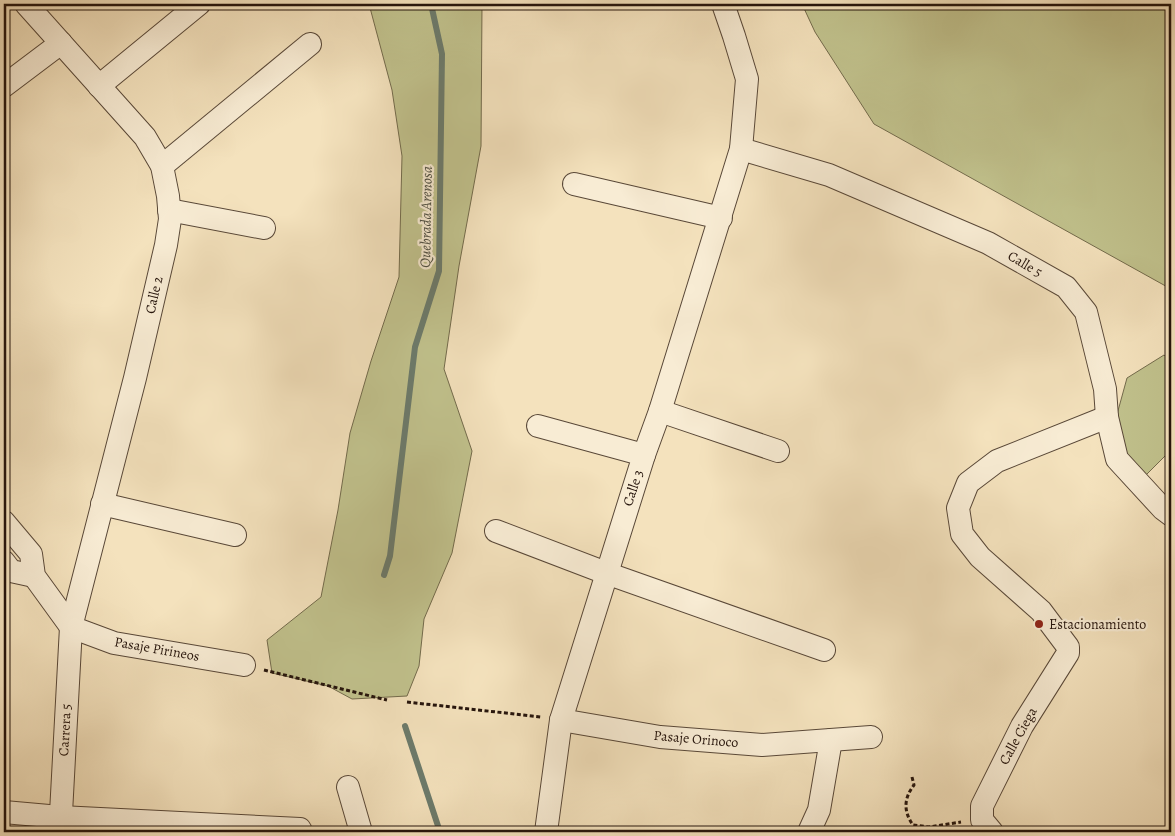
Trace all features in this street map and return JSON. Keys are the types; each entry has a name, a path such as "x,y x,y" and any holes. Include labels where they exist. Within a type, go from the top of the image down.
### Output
{"street":[{"name":"Calle 2","path":"26,4 145,137 162,166 168,196 169,210 166,245 135,378 71,628"},
{"path":"99,86 199,4"},
{"name":"Calle 3","path":"546,832 561,720 606,573 660,411 741,149 746,80 723,4"},
{"path":"4,86 61,43"},
{"path":"162,166 310,44"},
{"name":"Calle 5","path":"741,149 829,175 935,220 988,243 1066,288 1086,312 1105,389 1107,417 1117,459 1162,509 1171,515"},
{"path":"574,184 720,218"},
{"path":"169,210 264,228"},
{"path":"660,411 778,451"},
{"name":"Calle Ciega","path":"987,826 982,806 1022,726 1068,653 1068,647 1041,611 980,557 962,534 958,508 968,483 998,461 1107,417"},
{"path":"538,426 644,455"},
{"path":"102,504 235,535"},
{"path":"4,522 31,554 34,576 71,628"},
{"path":"496,531 606,573 824,650"},
{"path":"4,562 11,571 34,576"},
{"name":"Pasaje Pirineos","path":"71,628 114,643 244,665"},
{"name":"Carrera 5","path":"60,825 71,628"},
{"name":"Pasaje Orinoco","path":"561,720 660,737 762,745 870,737"},
{"path":"808,832 818,810 831,740"},
{"path":"348,787 361,832"},
{"path":"4,812 60,825 300,830"}],"path":[{"path":"244,665 387,700"},
{"path":"407,702 561,720"},
{"path":"912,777 914,785 908,793 906,806 907,816 913,825 929,827 987,826"}],"green space":[{"path":"369,4 482,4 481,146 459,266 444,369 472,451 452,553 424,619 419,666 407,696 352,699 328,686 272,673 267,640 321,597 338,510 350,433 371,361 399,277 402,156 392,90"},
{"path":"802,4 1171,4 1171,289 874,124 815,32"},
{"path":"1164,355 1171,361 1171,450 1145,476 1126,459 1113,429 1127,378"}],"waterway":[{"name":"Quebrada Arenosa","path":"384,575 390,556 415,347 439,271 442,54 431,4"},
{"name":"Quebrada Arenosa","path":"405,726 440,832"}],"place":[{"name":"Estacionamiento","path":"1039,624"}]}
